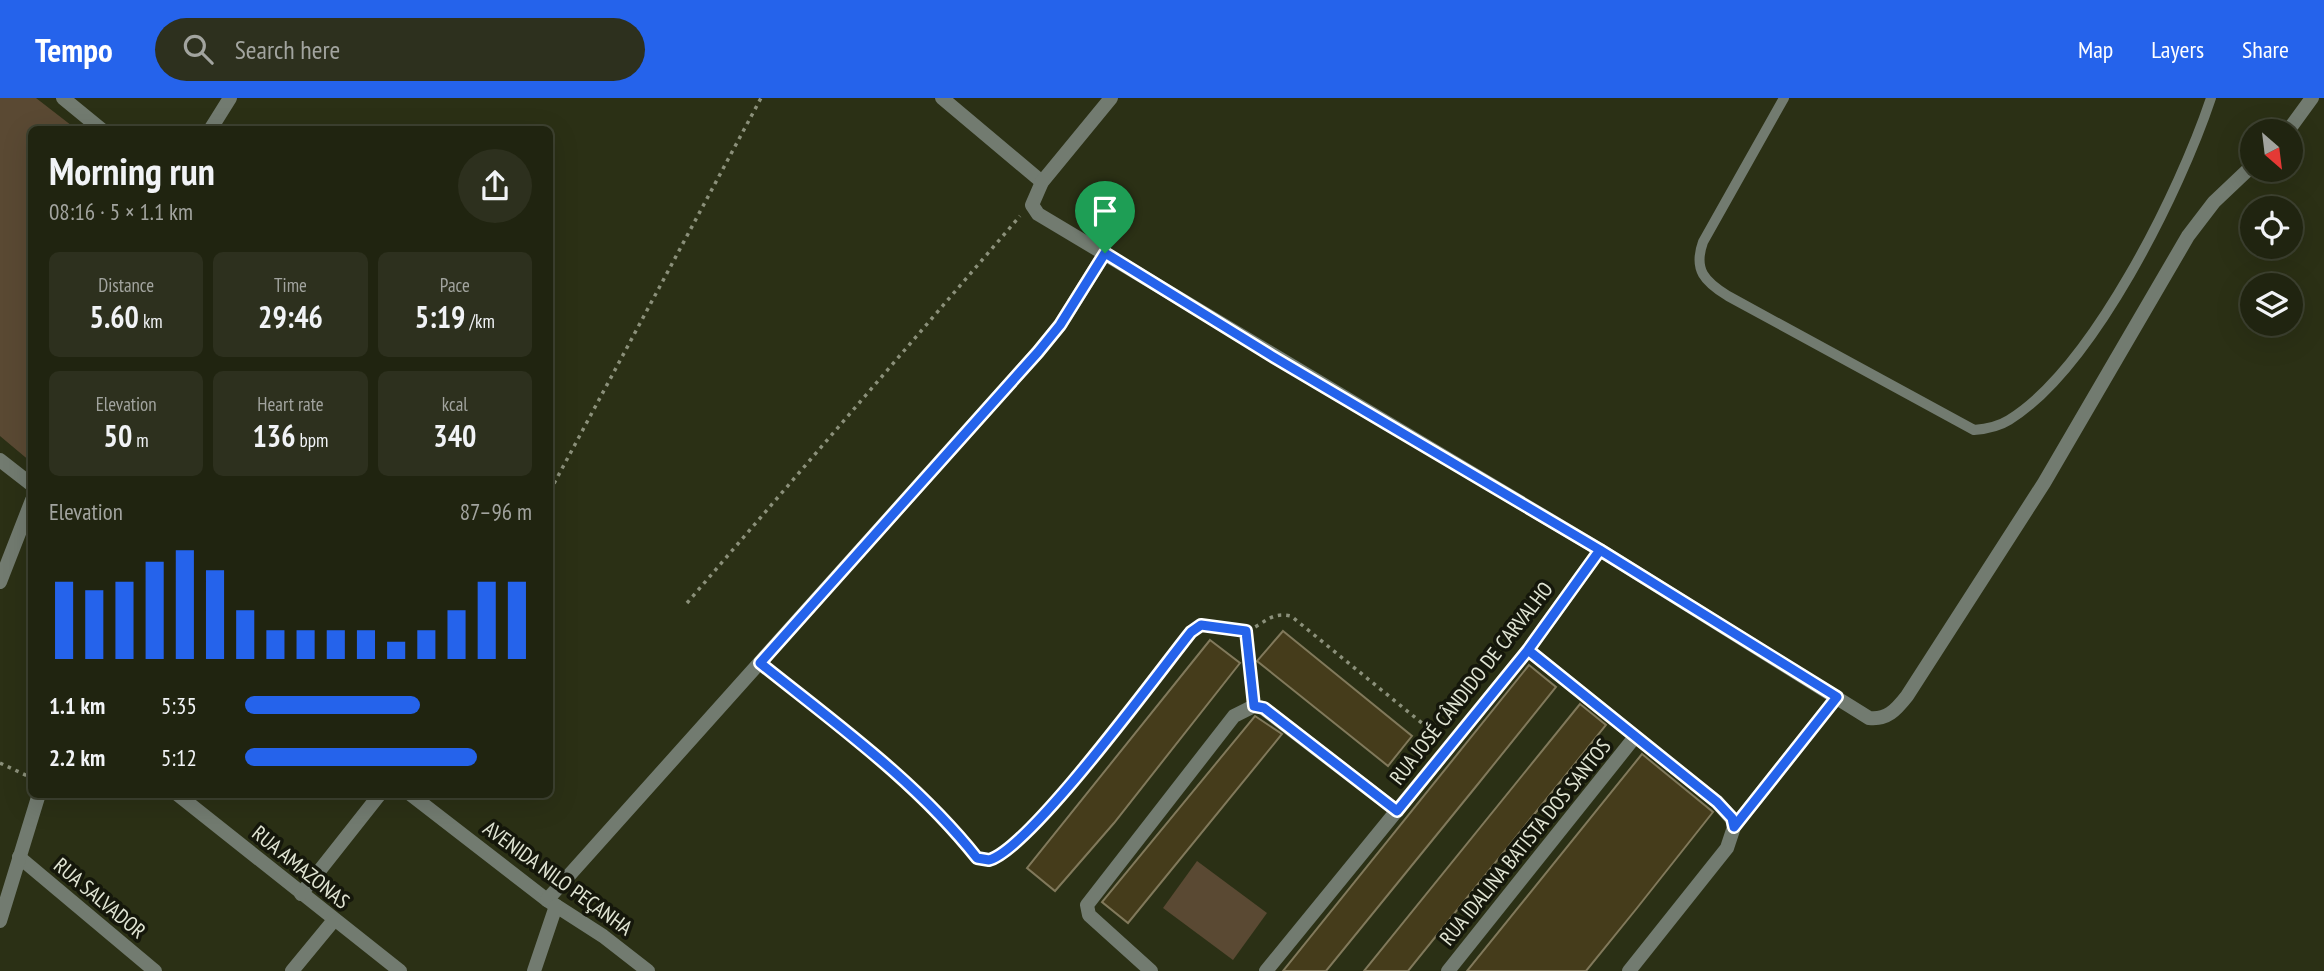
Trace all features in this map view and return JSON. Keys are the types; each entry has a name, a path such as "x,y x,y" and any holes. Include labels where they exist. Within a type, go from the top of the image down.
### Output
{"street":[{"path":"212,126 230,98"},
{"path":"942,98 1042,182"},
{"path":"1111,98 1042,182 1033,201 1038,214 1600,550 1869,718 1878,719 1896,711 2044,483 2188,236 2214,202 2240,177"},
{"path":"2296,119 2312,98"},
{"path":"70,100 98,126"},
{"path":"534,971 551,903 760,663 1038,352 1060,325 1105,253"},
{"path":"0,460 28,482"},
{"path":"0,582 28,510"},
{"name":"RUA JOSÉ CÂNDIDO DE CARVALHO","path":"1266,971 1528,650 1600,550"},
{"path":"1528,650 1634,738 1717,802 1732,818 1734,827"},
{"path":"1629,971 1727,848 1734,827 1837,697"},
{"path":"1151,971 1089,915 1087,905 1234,716 1254,706 1264,708 1397,811"},
{"name":"RUA IDALINA BATISTA DOS SANTOS","path":"1448,971 1634,738"},
{"path":"0,921 37,798"},
{"name":"RUA AMAZONAS","path":"182,798 400,971"},
{"path":"302,894 377,798"},
{"name":"AVENIDA NILO PEÇANHA","path":"415,798 551,903 620,948 648,971"},
{"name":"RUA SALVADOR","path":"19,857 155,971"},
{"path":"292,971 334,920"}],"lane":[{"path":"1784,98 1703,242 1699,254 1702,276 1709,285 1728,296 1974,430 1995,427 2009,420 2040,393 2087,343 2104,317 2185,168 2211,98"}],"path":[{"path":"553,485 761,98"},
{"path":"687,603 1033,201"},
{"path":"760,663 883,761 923,798 977,858 989,860 1007,851 1083,769 1193,629 1206,624 1236,632 1246,631 1272,615 1291,616 1449,746"},
{"path":"1246,631 1254,706"},
{"path":"0,763 28,776"}],"shaded area":[{"path":"0,98 36,98 72,126 28,126 28,459 0,436"},
{"path":"1197,861 1267,913 1233,960 1163,908"}],"building":[{"path":"1283,631 1412,736 1388,766 1257,661"},
{"path":"1210,640 1240,663 1114,823 1055,891 1027,868"},
{"path":"1529,665 1556,687 1326,971 1283,971"},
{"path":"1580,704 1606,725 1408,971 1364,971"},
{"path":"1255,716 1282,734 1128,923 1102,902"},
{"path":"1642,754 1713,812 1637,908 1586,971 1467,971"}],"route":[{"path":"1105,253 1060,325 1038,352 760,663 883,761 943,818 977,858 995,859 1007,851 1083,769 1196,626 1206,624 1227,631 1246,631 1254,706 1264,708 1397,811 1528,650 1600,550 1837,697 1734,827 1732,818 1717,802 1634,738 1528,650 1587,568 1600,550 1272,356 1105,253"}]}
